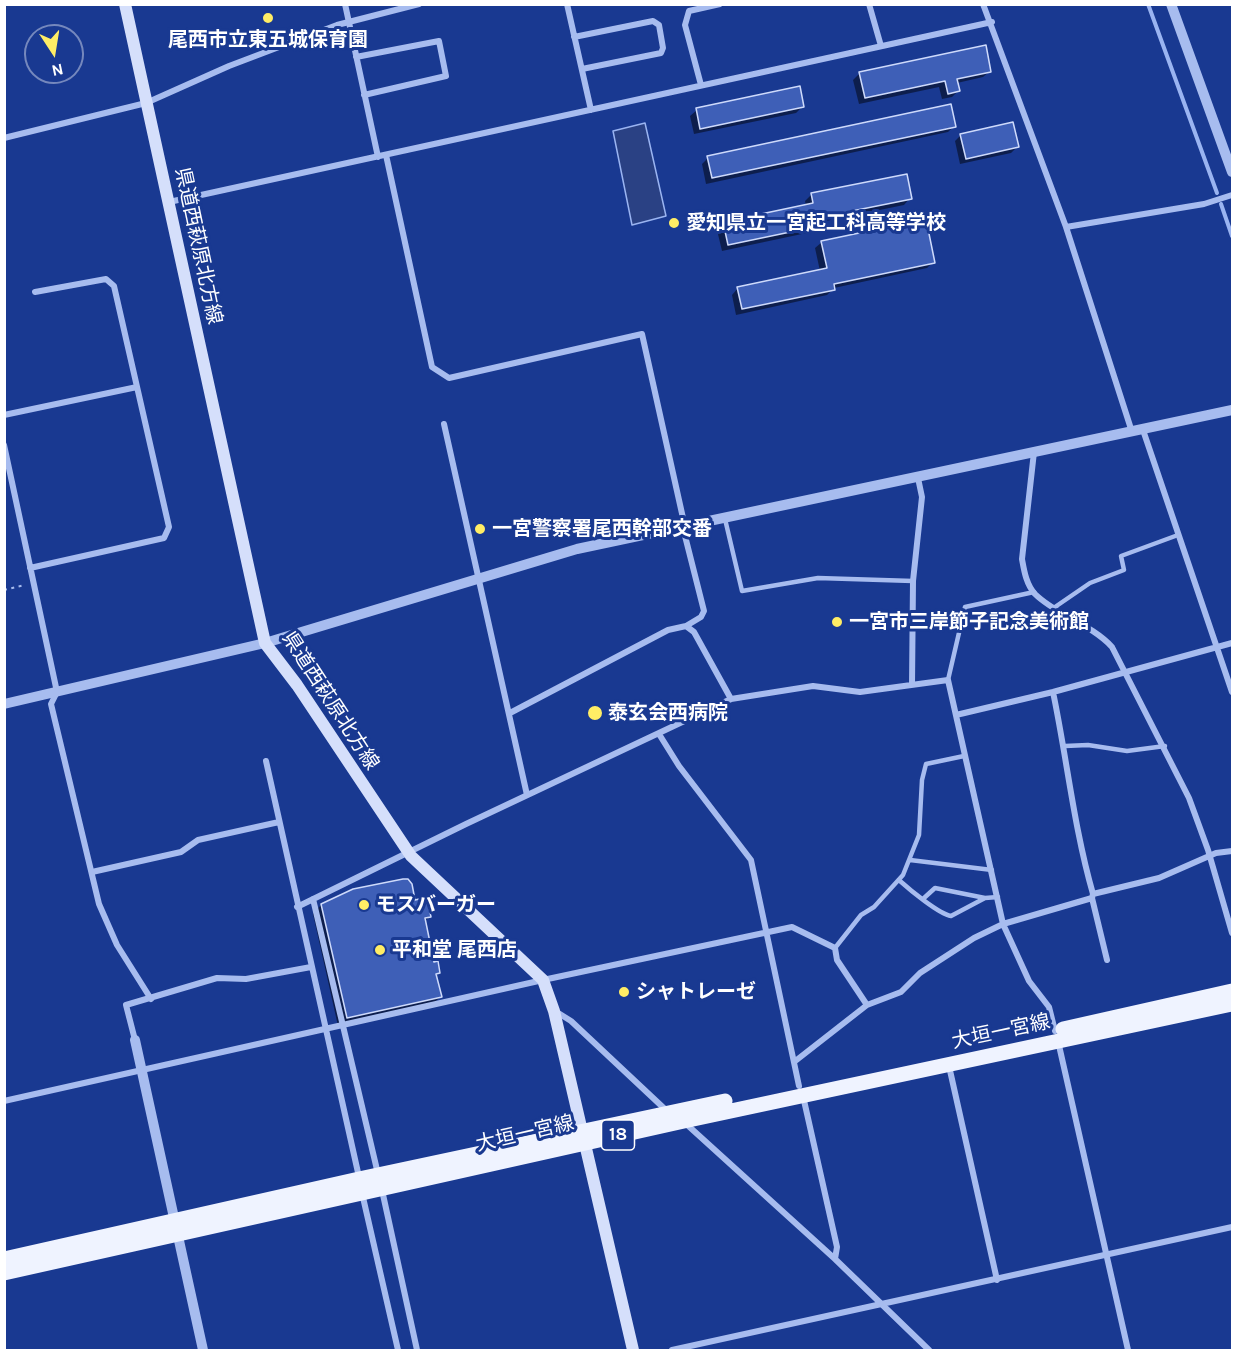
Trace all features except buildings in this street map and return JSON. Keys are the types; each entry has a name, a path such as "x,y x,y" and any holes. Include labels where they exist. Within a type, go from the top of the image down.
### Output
{"main road":[{"name":"県道西萩原北方線","path":"125,4 265,643 297,685 408,852 465,910 543,980 554,1011 633,1350"},
{"name":"大垣一宮線","path":"4,1273 178,1228 582,1137 669,1113 949,1065 1233,991"},
{"name":"大垣一宮線","path":"582,1137 684,1121 801,1091 1056,1036 1233,1004"},
{"name":"大垣一宮線","path":"4,1259 178,1228"}],"street":[{"path":"345,4 378,157"},
{"path":"4,138 146,103 229,66 348,22 419,4"},
{"path":"567,4 591,110"},
{"path":"701,85 685,25 689,11 720,4"},
{"path":"869,4 881,46"},
{"path":"983,4 992,22 1233,692"},
{"path":"1171,4 1233,172"},
{"path":"574,37 653,21 659,25 663,48 661,52 582,69"},
{"path":"169,202 992,22"},
{"path":"356,57 439,41 446,76 364,95"},
{"path":"386,155 432,367 449,378 642,334 704,611 701,617 686,626 668,630 510,713"},
{"path":"1066,227 1204,204 1233,195"},
{"path":"30,568 164,538 169,527 114,286 106,279 35,292"},
{"path":"4,415 137,387"},
{"path":"4,704 265,643 577,549 1233,410"},
{"path":"444,424 527,795"},
{"path":"4,445 57,692 51,704 105,922 151,999"},
{"path":"1034,452 1022,559 1025,575 1034,592 1106,640 1125,672 1190,798 1233,933"},
{"path":"912,685 913,581 922,497 918,478"},
{"path":"686,626 694,632 731,699"},
{"path":"956,715 1053,692 1233,643"},
{"path":"297,906 731,699 813,686 860,692 948,680 1004,924 1029,981 1049,1007 1104,1255 1128,1350"},
{"path":"1053,692 1065,746 1083,859 1107,960"},
{"path":"659,734 679,766 751,860 765,933 837,1247 835,1259"},
{"path":"266,761 398,1350"},
{"path":"92,872 181,852 198,840 279,822"},
{"path":"794,1062 867,1005 901,992 920,973 974,938 1004,924 1159,878 1210,857 1233,851"},
{"path":"313,899 417,1350"},
{"path":"4,1101 543,980 792,927 835,948 837,960 867,1005"},
{"path":"203,1350 143,1071 126,1005 218,978 246,980 311,967"},
{"path":"554,1011 571,1021 669,1113 684,1121 835,1259 929,1350"},
{"path":"949,1065 996,1280"},
{"path":"672,1350 1233,1227"}],"lane":[{"path":"725,519 742,591 818,578 913,581"},
{"path":"1055,607 1090,583 1124,570 1121,556 1178,535"},
{"path":"948,680 965,608 1034,592"},
{"path":"1065,746 1088,746 1127,751 1165,746"},
{"path":"835,948 861,915 874,907 900,880 919,835 922,780 926,764 964,756"},
{"path":"909,860 992,870"},
{"path":"900,880 924,898 937,912 951,916 985,898"},
{"path":"924,898 935,888 985,898 998,897"}],"path":[{"path":"4,590 33,584"}],"water":[{"path":"645,123 666,216 632,225 613,131"}],"waterway":[{"path":"1148,4 1217,193"},
{"path":"1221,204 1232,236"}],"place":[{"name":"尾西市立東五城保育園","path":"268,18"},
{"name":"愛知県立一宮起工科高等学校","path":"674,223"},
{"name":"一宮警察署尾西幹部交番","path":"480,529"},
{"name":"一宮市三岸節子記念美術館","path":"837,622"},
{"name":"泰玄会西病院","path":"595,713"},
{"name":"モスバーガー","path":"364,905"},
{"name":"平和堂 尾西店","path":"380,950"},
{"name":"シャトレーゼ","path":"624,992"}]}
